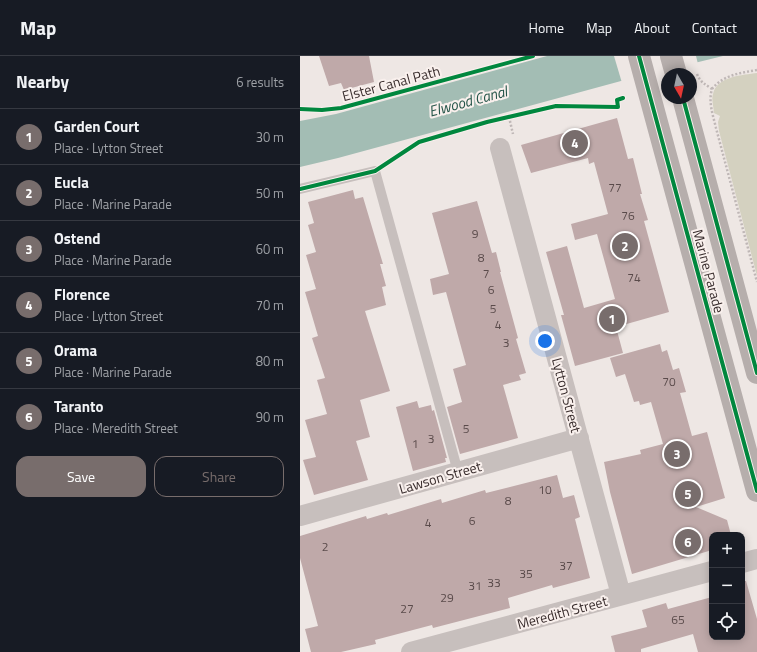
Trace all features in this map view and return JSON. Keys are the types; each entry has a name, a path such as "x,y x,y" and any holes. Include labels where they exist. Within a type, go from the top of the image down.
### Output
{"main road":[{"name":"Marine Parade","path":"640,56 757,491"},
{"path":"671,56 682,68"},
{"name":"Marine Parade","path":"685,104 757,373"}],"street":[{"name":"Lytton Street","path":"500,148 621,596"},
{"name":"Lawson Street","path":"300,516 579,438"},
{"path":"745,562 757,559"},
{"name":"Meredith Street","path":"411,652 709,572"}],"lane":[{"path":"300,189 375,171 458,472"}],"path":[{"path":"757,70 722,79 712,89 710,94 711,107 716,128 757,282"},
{"path":"697,78 712,89"},
{"path":"502,119 515,116"}],"shaded area":[{"path":"757,73 757,276 719,131 718,122 720,116 714,113 712,98 715,88 725,80"}],"water":[{"name":"Elwood Canal","path":"547,56 723,56 674,68 661,68 661,71 300,167 300,121 336,114"}],"pier":[{"path":"614,56 696,56 698,64 682,68 661,68 661,73 622,83"}],"building":[{"path":"319,56 369,56 374,82 344,90 341,83 329,86"},
{"path":"617,118 628,159 633,158 642,194 640,194 648,220 644,221 669,312 616,327 623,353 575,366 561,315 564,315 546,252 567,246 584,308 615,299 597,234 575,240 571,224 608,214 594,162 589,164 588,158 531,173 521,145"},
{"path":"353,190 355,199 363,197 383,264 380,264 386,286 382,287 386,305 365,311 390,391 360,400 370,437 356,441 368,480 314,495 303,460 316,457 305,420 327,414 317,380 325,378 312,338 318,336 305,292 316,289 306,255 316,252 308,225 314,223 308,202"},
{"path":"477,201 492,253 496,252 518,338 516,339 526,373 519,375 521,380 503,385 518,438 460,454 447,407 462,402 453,369 466,365 446,292 433,295 430,279 449,274 432,213"},
{"path":"660,344 662,352 667,350 673,370 679,368 686,392 680,393 692,436 707,432 725,498 696,507 727,520 730,532 709,532 709,551 632,574 610,492 604,462 641,454 640,450 663,444 651,402 640,405 639,401 634,402 625,374 616,377 610,358"},
{"path":"417,401 419,408 431,405 432,411 434,410 447,458 445,458 446,462 413,471 396,407"},
{"path":"557,475 563,498 574,495 580,517 575,519 590,578 553,588 552,585 508,598 510,608 433,628 432,625 375,640 376,644 341,652 311,652 305,629 318,626 300,558 300,536 366,516 367,519 387,513 388,515 441,499 442,503 485,490 486,493"},
{"path":"746,581 757,619 757,652 698,652 693,634 641,649 641,652 615,652 611,636 647,627 642,610 666,603 668,609 709,598 709,640 745,640"}],"cycle path":[{"name":"Elster Canal Path","path":"300,109 322,110 341,108 533,56"},
{"path":"639,56 757,491"},
{"path":"300,189 375,171 419,142 487,122 556,106 618,107 617,100 623,98"},
{"path":"685,104 757,373"}],"place":[{"name":"Florence","path":"575,143"},
{"name":"Eucla","path":"625,246"},
{"name":"Garden Court","path":"612,319"},
{"name":"Ostend","path":"677,454"},
{"name":"Orama","path":"688,494"},
{"name":"Taranto","path":"688,542"}]}
